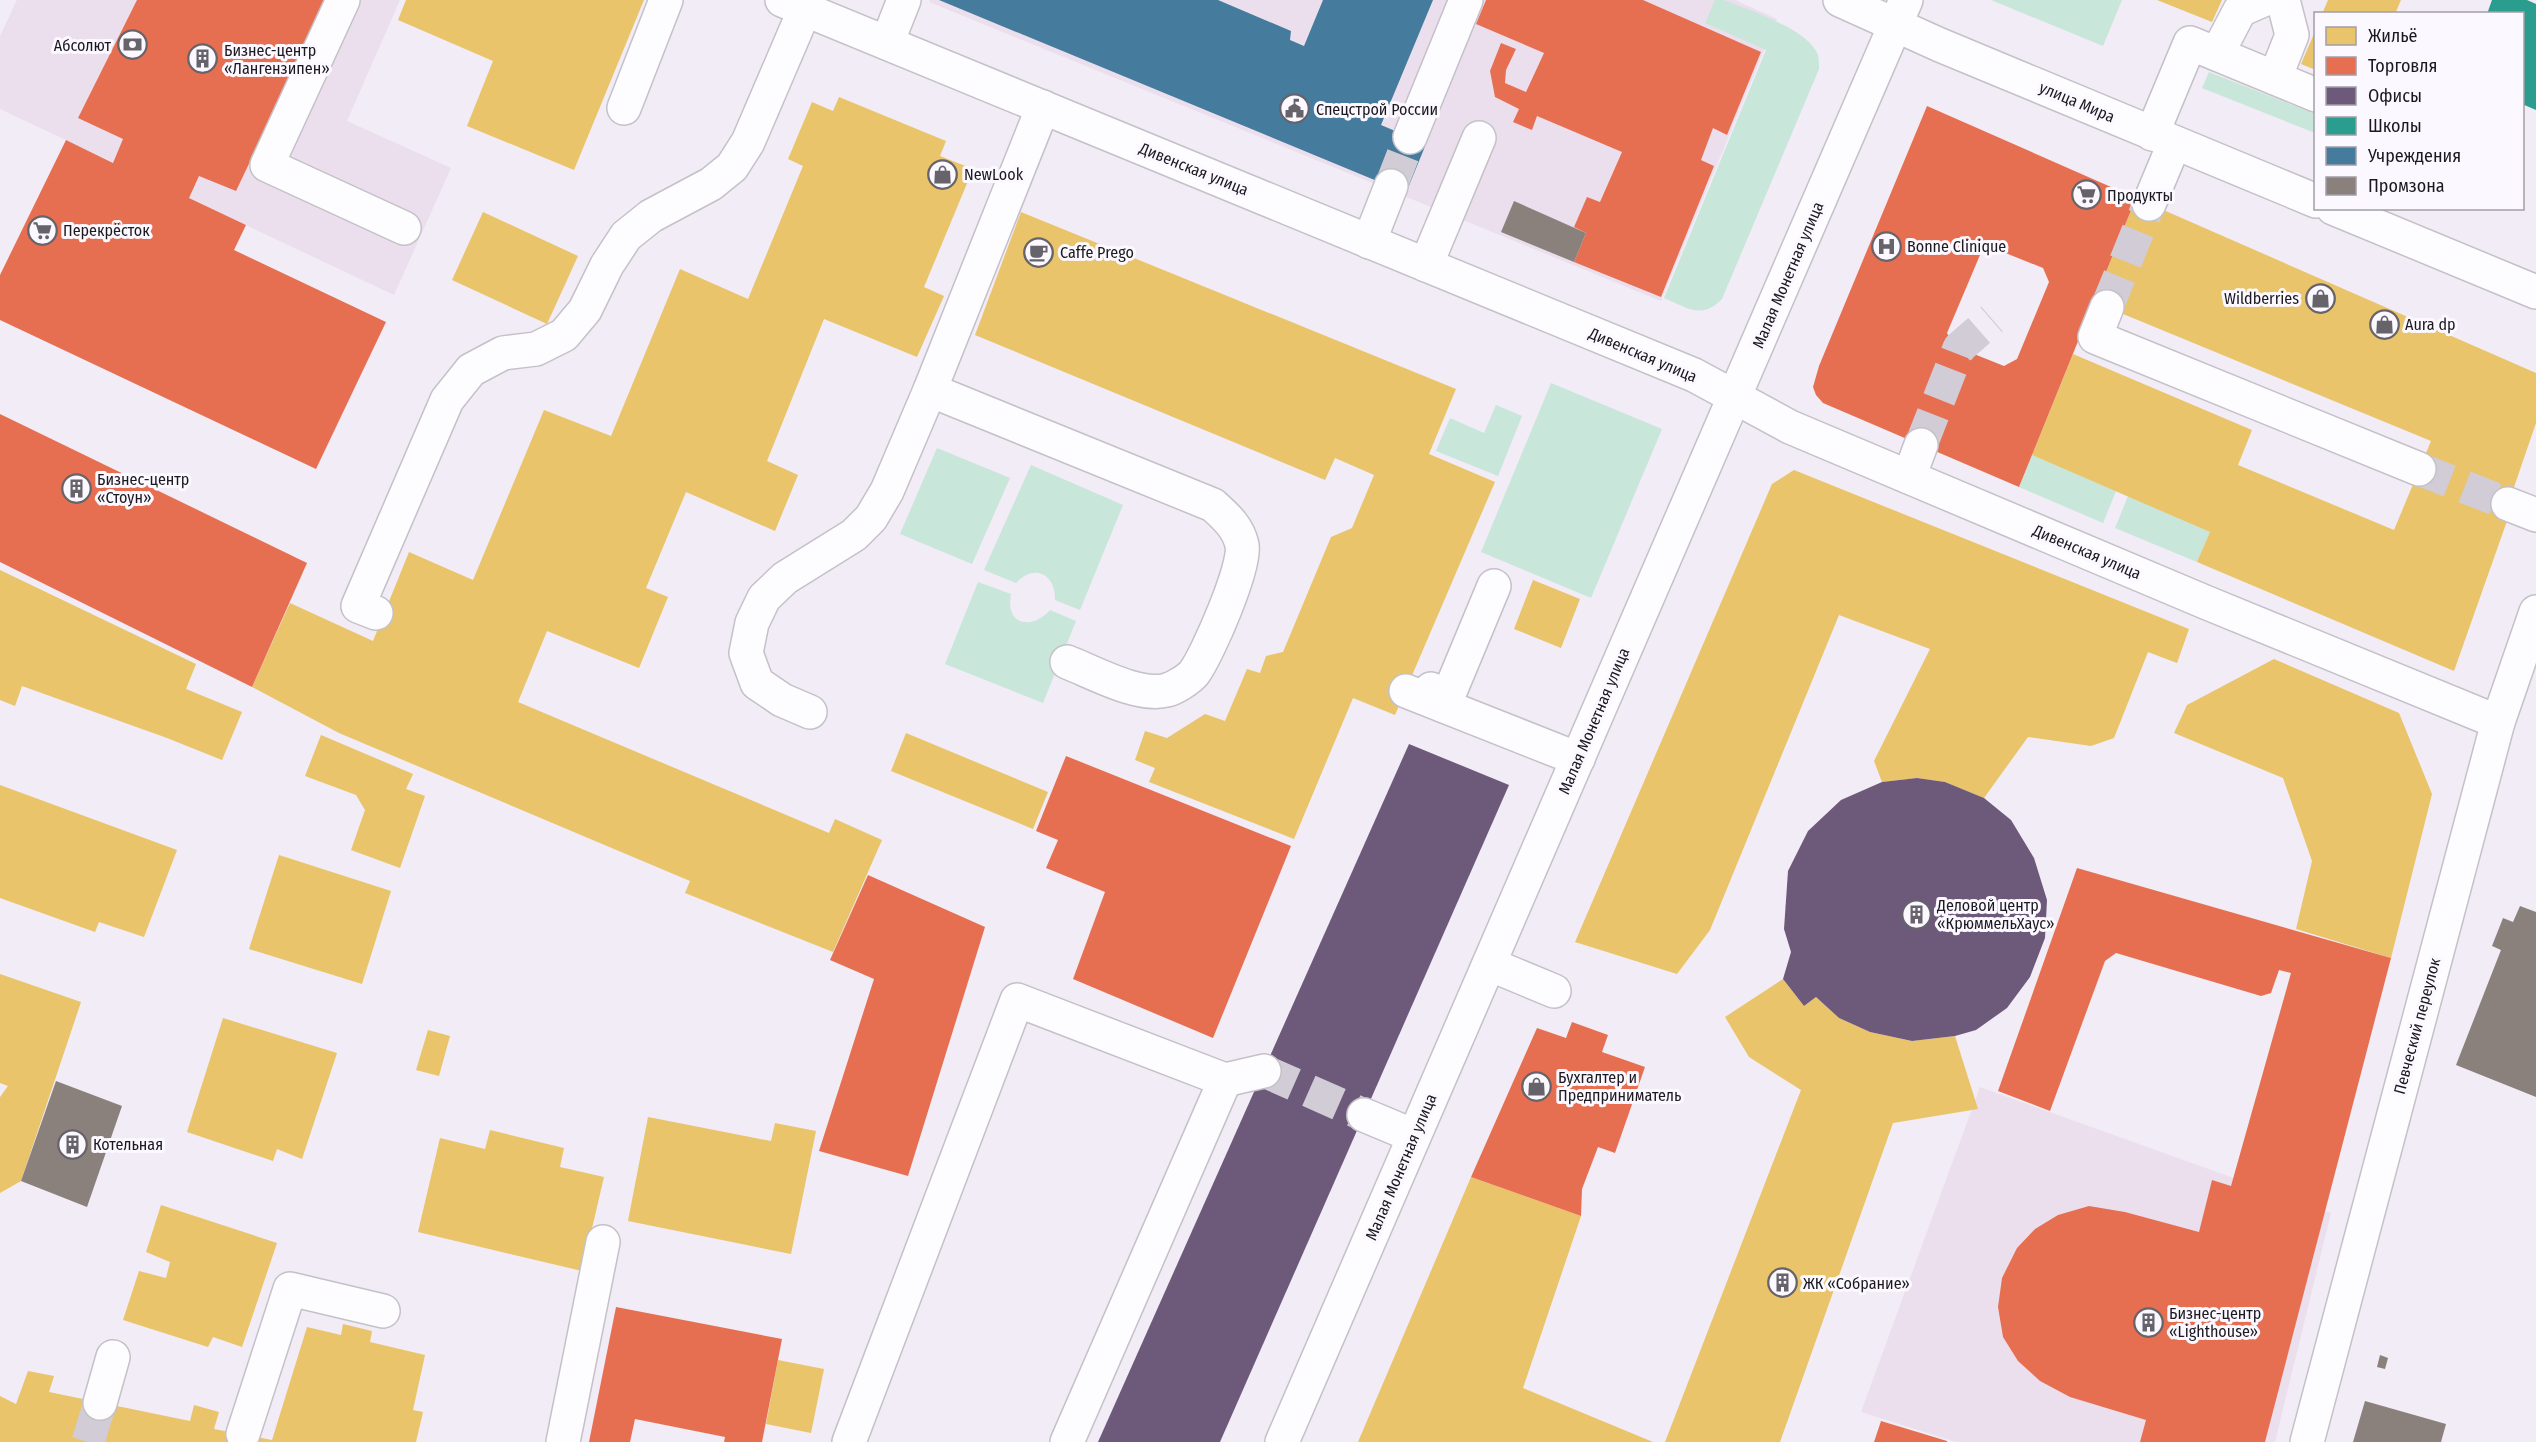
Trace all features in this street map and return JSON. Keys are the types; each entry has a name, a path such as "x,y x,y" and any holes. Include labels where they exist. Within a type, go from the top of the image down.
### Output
{"street":[{"path":"343,0 267,165 404,228"},
{"path":"624,108 666,0"},
{"path":"887,43 904,0"},
{"path":"1410,138 1466,0"},
{"name":"улица Мира","path":"1840,0 1901,13 2163,139 2314,200"},
{"path":"2217,54 2240,10 2263,0"},
{"path":"2275,78 2292,34 2283,0"},
{"path":"376,613 358,606 447,400 471,370 503,353 536,349 564,335 585,310 607,265 626,236 651,216 711,184 732,167 748,142 794,5"},
{"name":"Дивенская улица","path":"794,5 1694,375 1790,427 2205,602 2498,722"},
{"name":"Малая Монетная улица","path":"1282,1442 1901,13"},
{"path":"2149,204 2163,139 2190,43 2314,94"},
{"path":"810,712 782,700 757,683 746,653 752,623 764,597 785,578 854,534 871,518 887,491 930,390 1043,107"},
{"path":"1426,265 1479,138"},
{"path":"1369,242 1390,186"},
{"name":"улица Мира","path":"2338,210 2536,292"},
{"path":"2107,307 2095,337 2419,469"},
{"path":"930,390 1213,506 1233,522 1243,547 1239,570 1209,649 1193,674 1168,690 1141,691 1067,662"},
{"path":"1909,477 1921,445"},
{"path":"1444,706 1494,586"},
{"name":"Певческий переулок","path":"2307,1442 2498,722 2536,612"},
{"path":"1410,680 1444,706 1578,759"},
{"path":"1489,964 1554,991"},
{"path":"849,1442 1017,1000 1225,1080 1264,1071"},
{"path":"1067,1442 1225,1080"},
{"path":"1364,1115 1414,1136"},
{"path":"563,1442 603,1242"},
{"path":"243,1434 290,1289 383,1311"},
{"path":"100,1403 113,1357"}],"shaded area":[{"path":"17,0 400,0 347,121 451,168 394,295 0,109 0,36"},
{"path":"930,0 1735,0 1777,19 1661,301 929,2"},
{"path":"1980,1087 2331,1213 2275,1442 1956,1442 1861,1412"}],"green space":[{"path":"1715,0 1724,0 1791,29 1812,46 1818,55 1819,69 1722,299 1701,311 1687,308 1664,298 1766,50 1705,23"},
{"path":"1991,0 2122,0 2103,46"},
{"path":"2209,72 2314,114 2314,133 2202,88"},
{"path":"1551,383 1662,429 1591,598 1481,552"},
{"path":"1496,405 1522,416 1498,476 1436,451 1450,418 1484,433"},
{"path":"937,448 1010,478 972,564 900,534"},
{"path":"2032,455 2116,491 2103,523 2019,487"},
{"path":"1031,465 1123,505 1080,610 1055,600 1052,584 1043,574 1030,574 1016,583 984,570"},
{"path":"2128,496 2210,532 2197,562 2115,528"},
{"path":"978,582 1011,594 1012,613 1021,622 1035,621 1050,610 1076,621 1043,703 945,664"}],"building: Жильё":[{"path":"406,0 644,0 574,170 467,126 493,61 398,20"},
{"path":"2157,0 2222,0 2212,22"},
{"path":"2328,0 2401,0 2396,12 2323,12"},
{"path":"2314,34 2314,69 2301,64"},
{"path":"839,97 946,141 940,156 973,169 924,287 944,296 917,357 824,319 767,461 798,475 775,531 686,492 646,588 668,597 639,668 547,631 518,702 829,833 835,819 882,840 833,952 685,893 690,881 339,733 252,687 290,603 373,641 409,552 473,580 544,410 611,436 680,269 748,299 803,166 788,159 812,102 833,111"},
{"path":"2136,198 2536,373 2536,423 2503,519 2507,521 2454,671 2197,562 2210,532 2032,455 2073,354 2252,430 2238,465 2394,530 2431,441 2094,302"},
{"path":"483,212 578,256 547,324 452,280"},
{"path":"1021,212 1456,389 1429,454 1495,482 1395,715 1353,698 1294,839 1149,782 1155,768 1135,760 1145,731 1167,738 1205,714 1225,721 1247,669 1260,673 1266,656 1283,652 1331,537 1352,528 1374,475 1335,458 1325,480 975,335"},
{"path":"1794,470 2189,629 2177,663 2148,652 2114,738 2091,746 2028,737 1984,798 1945,782 1917,778 1882,782 1874,761 1930,649 1839,615 1710,930 1677,974 1575,942 1772,484"},
{"path":"0,570 196,664 186,689 242,712 222,760 22,686 15,706 0,700"},
{"path":"1533,580 1580,599 1561,648 1514,629"},
{"path":"2274,659 2399,713 2432,794 2391,958 2296,929 2312,861 2283,778 2174,733 2187,705"},
{"path":"906,733 1048,792 1033,829 891,771"},
{"path":"321,735 413,774 406,789 425,796 400,868 351,850 365,810 356,795 305,776"},
{"path":"0,785 177,850 144,937 99,922 95,932 0,898"},
{"path":"279,855 391,891 362,984 249,949"},
{"path":"0,974 81,1002 21,1181 0,1193 0,1097 8,1086 0,1083"},
{"name":"ЖК «Собрание»","path":"1783,979 1804,1006 1816,997 1839,1018 1870,1032 1912,1041 1955,1036 1978,1109 1893,1123 1780,1442 1665,1442 1801,1090 1749,1057 1725,1017"},
{"path":"223,1018 337,1053 302,1159 277,1149 273,1161 187,1132"},
{"path":"428,1030 450,1036 439,1076 416,1070"},
{"path":"648,1117 771,1141 775,1123 816,1131 791,1254 628,1221"},
{"path":"490,1130 564,1148 560,1167 604,1177 582,1271 418,1232 440,1138 485,1149"},
{"path":"1471,1177 1581,1216 1523,1388 1653,1442 1358,1442"},
{"path":"161,1205 277,1243 242,1347 213,1337 208,1347 123,1320 139,1271 166,1278 170,1262 146,1252"},
{"path":"343,1324 372,1331 370,1342 425,1355 413,1410 423,1412 416,1442 0,1442 0,1396 16,1404 28,1371 54,1376 49,1392 190,1421 194,1405 219,1412 214,1429 272,1440 307,1327 341,1335"},
{"path":"778,1360 824,1369 811,1433 766,1424"}],"building: Торговля":[{"path":"137,0 327,0 236,191 199,176 189,198 246,225 234,250 386,322 316,469 0,320 0,275 66,140 113,163 123,139 78,118"},
{"path":"1486,0 1643,0 1761,52 1727,135 1713,128 1701,160 1714,166 1661,297 1574,262 1586,233 1574,227 1587,197 1600,202 1622,152 1537,116 1532,130 1513,122 1519,109 1495,97 1490,71 1501,43 1516,49 1506,70 1505,83 1526,92 1544,53 1476,24"},
{"path":"1927,106 2136,198 2019,487 1823,403 1813,387 1819,366","holes":["1993,248 2043,268 2049,282 2017,359 2004,366 1954,346 1947,333 1980,255"]},
{"name":"Бизнес-центр «Стоун»","path":"0,414 307,563 252,687 0,562"},
{"path":"1066,756 1291,846 1213,1038 1073,979 1105,892 1046,868 1058,840 1036,831"},
{"path":"2077,868 2391,958 2265,1442 2140,1442 2146,1420 2070,1397 2040,1381 2018,1361 2003,1337 1998,1307 2002,1278 2017,1248 2035,1229 2058,1215 2089,1206 2125,1212 2199,1232 2212,1180 2231,1186 2291,973 2279,970 2271,993 2261,996 2116,953 2105,961 2050,1111 1998,1091"},
{"path":"868,875 985,927 908,1176 819,1151 874,979 830,960"},
{"path":"1572,1022 1608,1035 1602,1052 1645,1067 1615,1153 1598,1147 1582,1189 1581,1216 1471,1177 1537,1028 1566,1038"},
{"path":"616,1307 782,1339 762,1442 724,1442 725,1437 635,1419 630,1442 589,1442"},
{"path":"1881,1421 1947,1441 1947,1442 1874,1442"}],"building: Офисы":[{"path":"1409,744 1509,785 1220,1442 1098,1442"},
{"name":"Деловой центр «КрюммельХаус»","path":"1917,778 1945,782 1984,798 2011,820 2034,858 2047,900 2045,938 2030,977 2007,1008 1976,1030 1955,1036 1912,1041 1870,1032 1839,1018 1816,997 1804,1006 1783,979 1791,952 1784,929 1788,871 1808,831 1841,800 1882,782"}],"building: Школы":[{"path":"2492,0 2527,0 2536,4 2536,110 2524,105 2524,12 2488,12"}],"building: Учреждения":[{"name":"Спецстрой России","path":"939,0 1218,0 1291,31 1290,40 1304,46 1323,0 1433,0 1381,125 1426,144 1406,193"}],"building: Промзона":[{"path":"1514,201 1586,233 1574,262 1501,232"},
{"path":"2520,906 2536,912 2536,1097 2456,1065 2501,950 2492,946 2503,918 2513,922"},
{"name":"Котельная","path":"56,1081 122,1106 87,1207 21,1181"},
{"path":"2380,1355 2388,1358 2385,1369 2377,1367"},
{"path":"2365,1401 2446,1424 2441,1442 2353,1442"}],"tunnel":[{"path":"1391,186 1410,137"},
{"path":"2107,307 2149,204"},
{"path":"1921,445 1959,348 1992,319"},
{"path":"2419,469 2508,504"},
{"path":"1264,1071 1364,1115"},
{"path":"88,1442 100,1403"}],"place":[{"name":"Абсолют","path":"132,45"},
{"name":"Бизнес-центр «Лангензипен»","path":"203,59"},
{"name":"Спецстрой России","path":"1295,109"},
{"name":"NewLook","path":"943,174"},
{"name":"Продукты","path":"2086,195"},
{"name":"Перекрёсток","path":"42,230"},
{"name":"Bonne Clinique","path":"1886,246"},
{"name":"Caffe Prego","path":"1039,252"},
{"name":"Wildberries","path":"2320,298"},
{"name":"Aura dp","path":"2384,324"},
{"name":"Бизнес-центр «Стоун»","path":"76,488"},
{"name":"Деловой центр «КрюммельХаус»","path":"1916,914"},
{"name":"Бухгалтер и Предприниматель","path":"1537,1086"},
{"name":"Котельная","path":"72,1144"},
{"name":"ЖК «Собрание»","path":"1782,1283"},
{"name":"Бизнес-центр «Lighthouse»","path":"2148,1322"}]}
